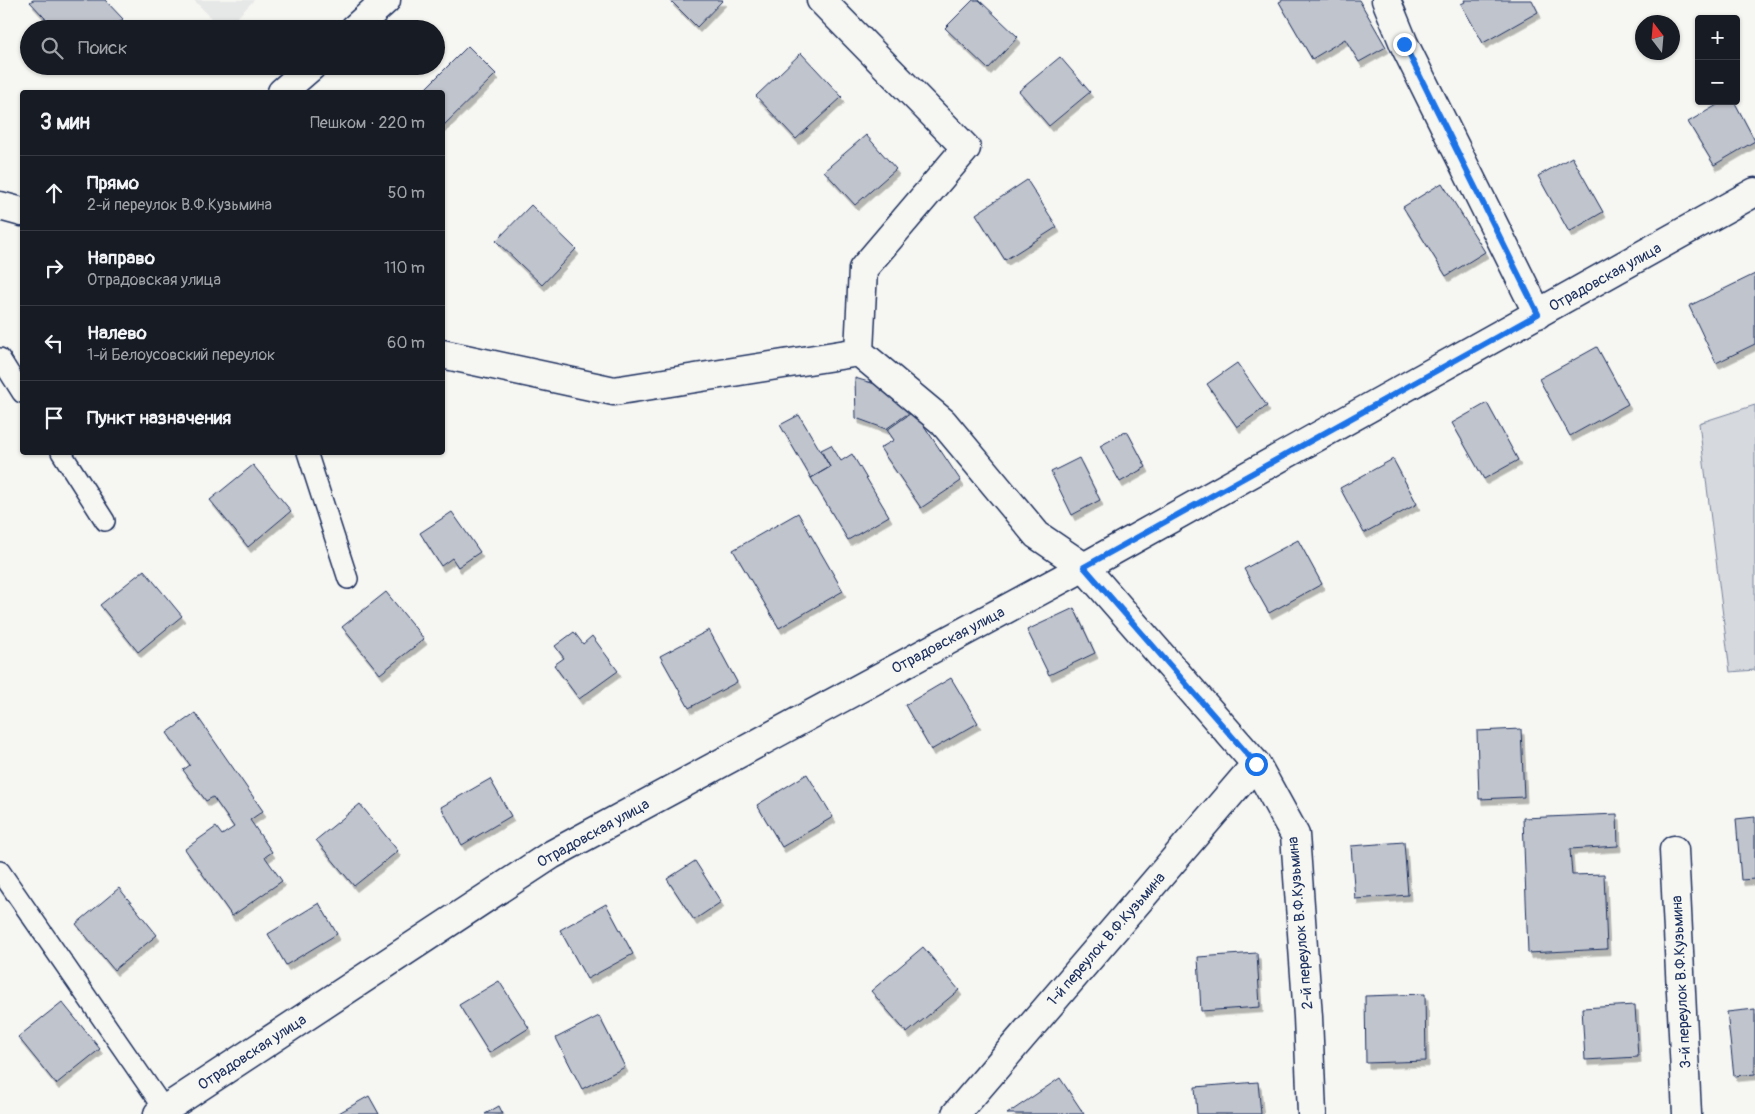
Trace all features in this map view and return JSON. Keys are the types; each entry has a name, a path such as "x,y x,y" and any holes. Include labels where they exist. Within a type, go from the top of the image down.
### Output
{"street":[{"path":"364,20 386,0"},
{"path":"445,355 614,391 859,352 863,269 966,148 820,0"},
{"path":"1386,0 1404,44 1538,314"},
{"path":"284,90 302,75"},
{"name":"Отрадовская улица","path":"162,1112 551,855 1084,567 1755,192"},
{"path":"0,206 20,211"},
{"name":"2-й переулок В.Ф.Кузьмина","path":"859,352 943,422 1037,536 1084,567 1256,764 1295,835 1308,1017 1312,1114"},
{"name":"1-й переулок В.Ф.Кузьмина","path":"956,1114 1256,764"},
{"name":"3-й переулок В.Ф.Кузьмина","path":"1674,850 1687,1114"}],"lane":[{"path":"0,358 20,390"},
{"path":"63,455 105,521"},
{"path":"308,455 348,578"},
{"path":"0,871 162,1112"}],"shaded area":[{"path":"194,0 254,0 235,20 213,20"},
{"path":"1755,405 1755,670 1730,672 1699,423"}],"building":[{"path":"33,0 105,0 123,19 47,20 30,2"},
{"path":"670,0 723,0 697,27"},
{"path":"973,0 979,0 1018,37 988,69 945,28"},
{"path":"1283,0 1359,0 1386,47 1359,62 1345,39 1312,59 1279,2"},
{"path":"1464,0 1532,0 1538,12 1483,43 1461,4 1465,2"},
{"path":"468,46 496,74 445,124 445,90 424,90 439,75 445,75 445,69"},
{"path":"801,53 842,97 796,139 756,96"},
{"path":"1060,57 1090,92 1049,126 1019,91"},
{"path":"1717,105 1736,105 1755,141 1714,165 1688,122"},
{"path":"866,135 896,169 855,205 824,171"},
{"path":"1572,157 1603,212 1569,232 1538,176"},
{"path":"1027,180 1057,227 1005,260 976,214"},
{"path":"1442,183 1485,252 1446,276 1403,207"},
{"path":"531,205 576,249 542,285 496,241"},
{"path":"1755,274 1755,344 1716,363 1689,306"},
{"path":"1597,347 1628,404 1570,436 1539,379"},
{"path":"1237,363 1267,406 1237,427 1207,384"},
{"path":"855,378 892,389 913,410 886,429 856,418"},
{"path":"1487,403 1518,460 1484,479 1452,423"},
{"path":"914,411 961,481 921,508 880,448 894,440 887,430"},
{"path":"799,415 830,467 811,478 780,425"},
{"path":"1127,431 1146,467 1120,482 1100,446"},
{"path":"831,445 841,461 852,454 889,516 848,540 811,478 830,467 821,450"},
{"path":"1079,458 1100,500 1072,515 1051,472"},
{"path":"1393,459 1417,504 1364,533 1340,488"},
{"path":"253,465 291,511 248,547 210,500"},
{"path":"452,512 480,552 458,567 452,558 441,566 420,533"},
{"path":"798,513 843,591 779,628 733,550"},
{"path":"1298,540 1322,584 1269,613 1244,569"},
{"path":"144,570 182,616 138,652 100,605"},
{"path":"386,592 424,639 380,674 342,627"},
{"path":"1074,608 1095,653 1049,675 1027,630"},
{"path":"709,630 737,682 689,708 660,656"},
{"path":"574,632 583,644 592,636 618,671 579,699 554,665 564,658 555,646"},
{"path":"951,678 978,723 931,750 905,705"},
{"path":"195,713 263,811 250,820 272,852 265,857 282,881 232,916 185,849 216,827 222,835 234,827 213,797 206,801 183,770 190,765 167,733"},
{"path":"1521,729 1524,797 1479,799 1477,731"},
{"path":"807,774 833,817 782,847 757,805"},
{"path":"490,779 511,816 462,845 441,807"},
{"path":"360,804 398,851 354,886 316,840"},
{"path":"1617,814 1618,846 1570,849 1572,875 1604,874 1607,949 1528,953 1523,818"},
{"path":"1755,817 1755,879 1741,880 1736,819"},
{"path":"1404,842 1408,895 1355,899 1351,846"},
{"path":"695,861 721,902 694,920 667,879"},
{"path":"119,888 157,935 114,970 76,924"},
{"path":"319,903 337,934 286,965 268,934"},
{"path":"606,904 633,954 587,979 560,930"},
{"path":"923,947 959,990 907,1033 871,991"},
{"path":"1257,953 1260,1007 1201,1011 1198,957"},
{"path":"499,981 529,1028 489,1053 459,1005"},
{"path":"1425,994 1426,1061 1366,1063 1365,996"},
{"path":"62,1002 100,1049 56,1084 18,1037"},
{"path":"1635,1005 1638,1057 1585,1060 1582,1008"},
{"path":"1755,1009 1755,1074 1734,1076 1727,1012"},
{"path":"599,1016 625,1067 582,1089 556,1038"},
{"path":"1060,1078 1084,1114 1007,1114"},
{"path":"1258,1082 1261,1114 1197,1114 1195,1087"},
{"path":"369,1096 379,1114 337,1114"},
{"path":"499,1106 503,1114 485,1114"}],"route":[{"path":"1256,764 1084,567 1538,314 1404,44"}]}
